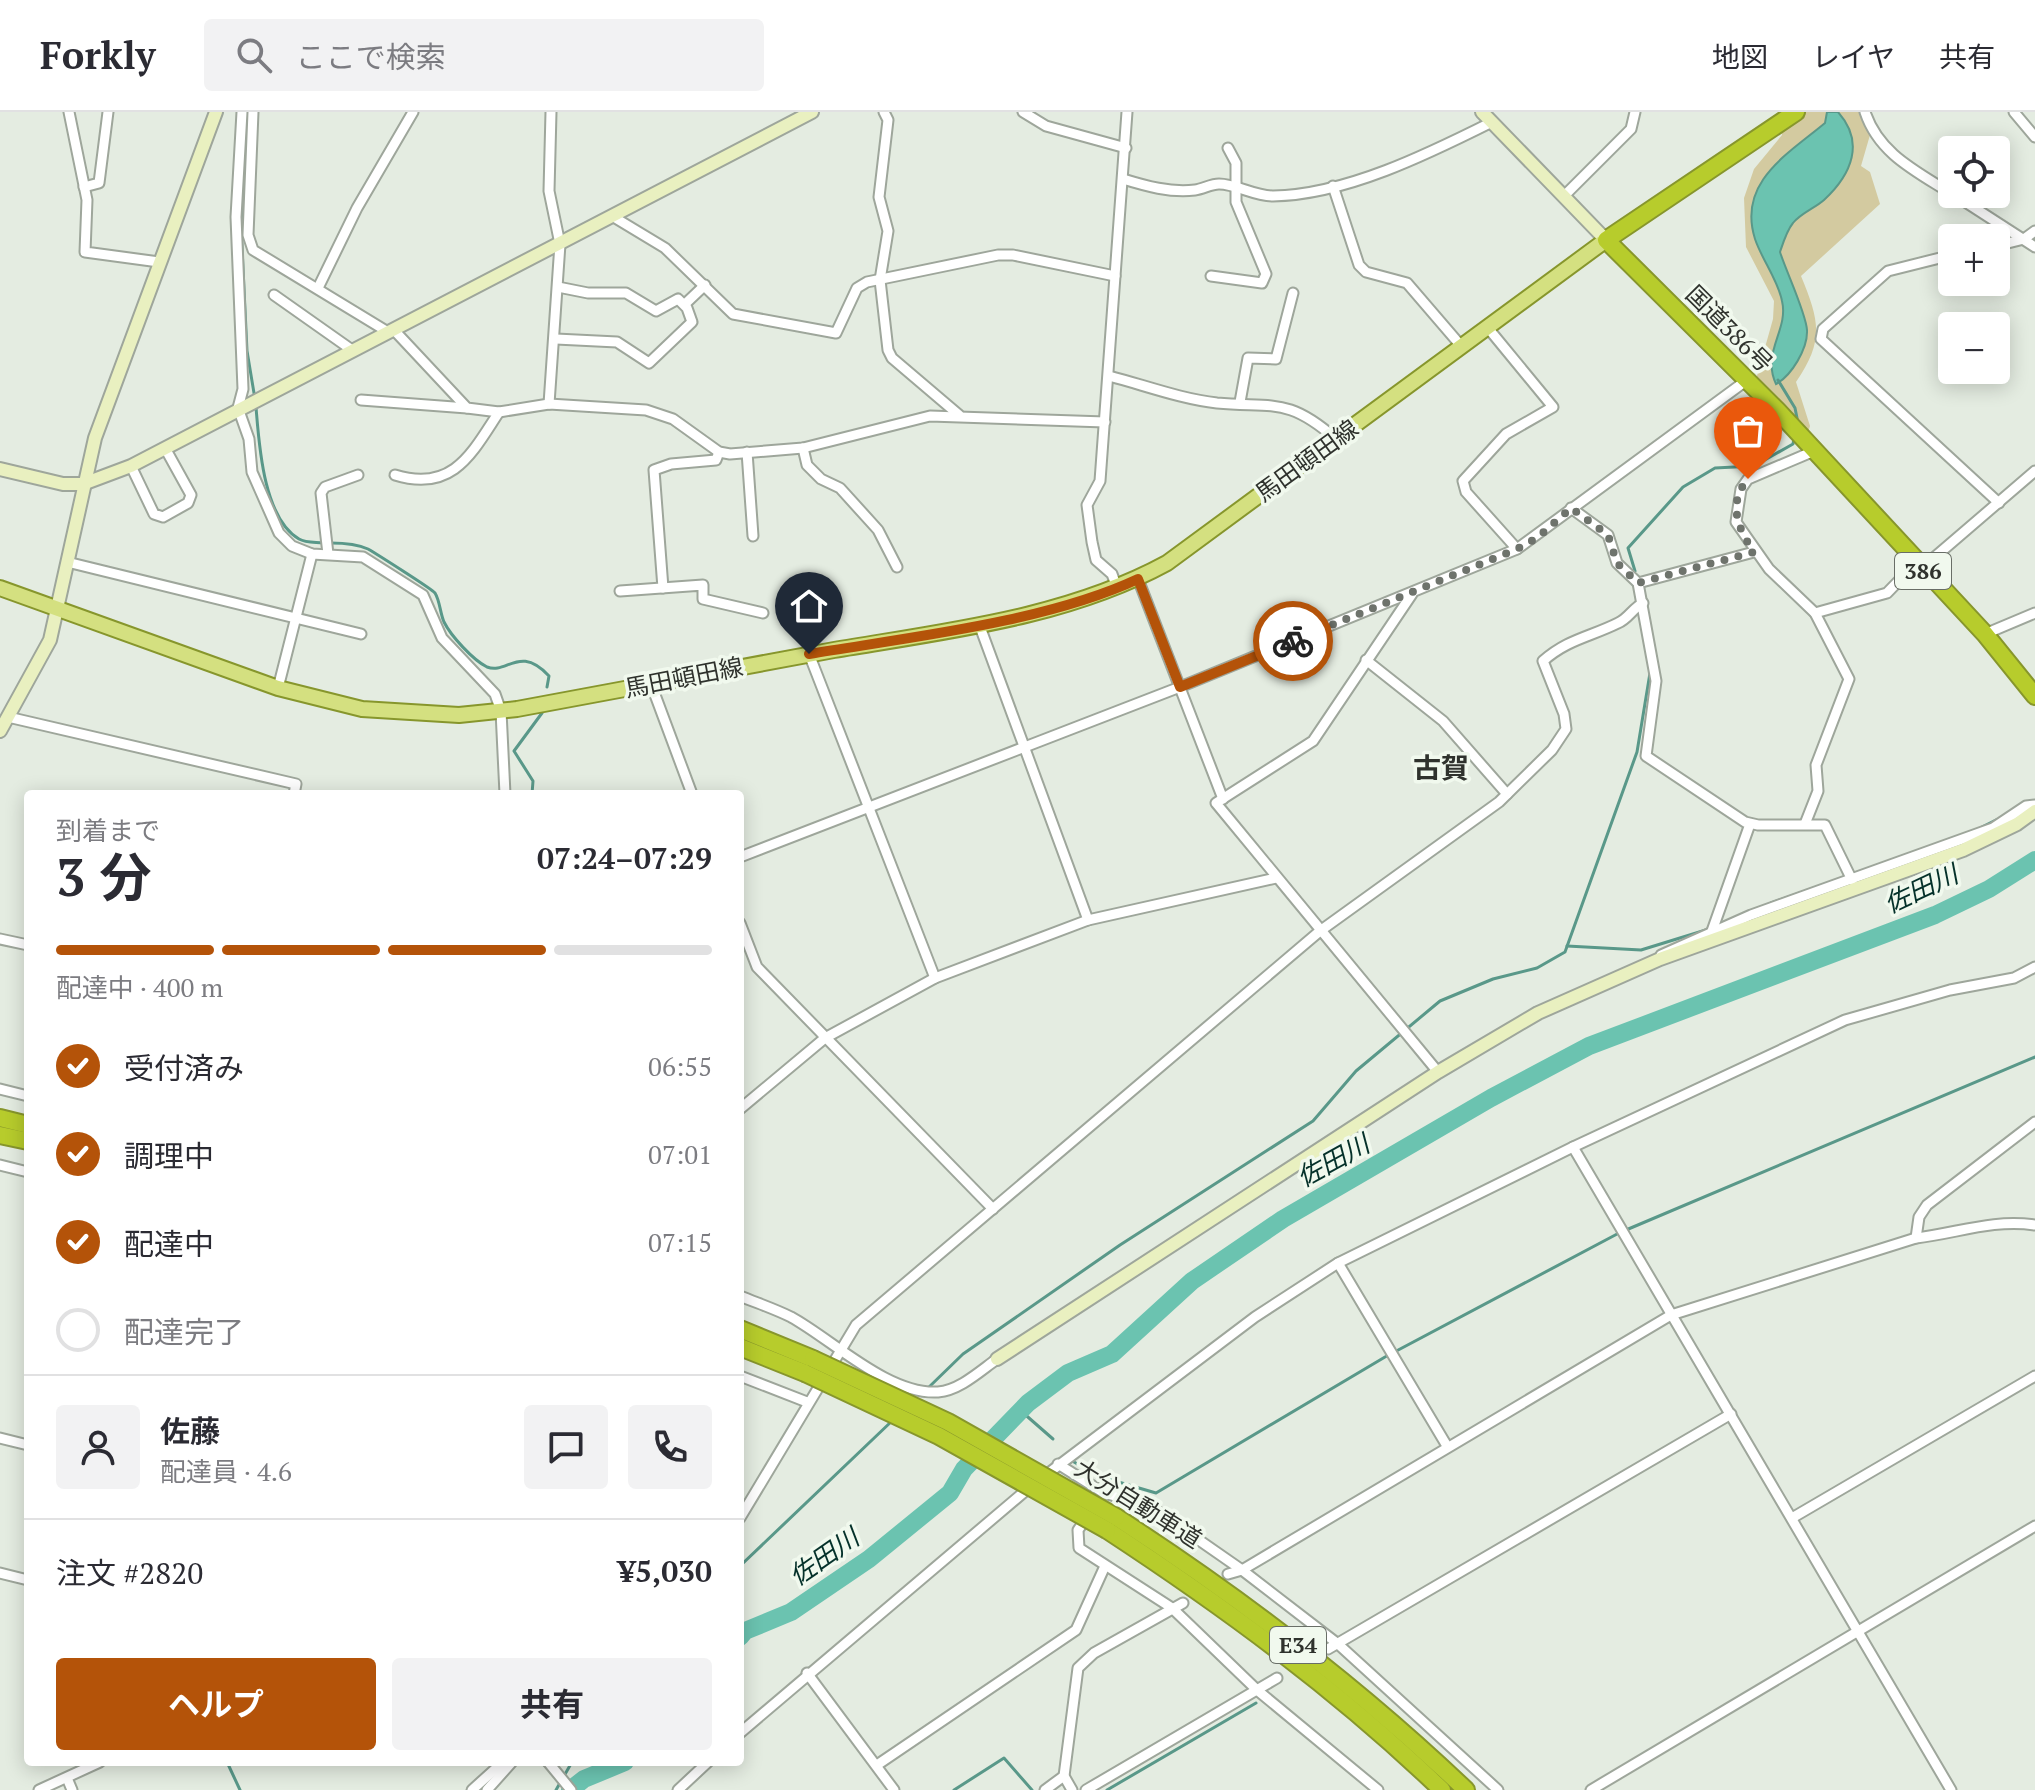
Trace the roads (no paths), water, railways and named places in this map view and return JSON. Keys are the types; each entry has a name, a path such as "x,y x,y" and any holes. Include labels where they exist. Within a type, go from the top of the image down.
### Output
{"highway":[{"path":"1606,240 1796,112"},
{"name":"国道386号","path":"1606,240 1777,410 1918,566 1985,634 2035,696"},
{"path":"0,1118 24,1124"},
{"path":"0,1135 24,1140"},
{"name":"大分自動車道","path":"744,1331 1112,1524 1256,1612 1343,1680 1466,1790"},
{"name":"大分自動車道","path":"744,1348 809,1366"},
{"name":"大分自動車道","path":"1112,1524 1332,1692 1442,1790"}],"main road":[{"name":"馬田頓田線","path":"0,588 278,688 362,709 459,715 501,711 979,624 1117,588 1138,579 1192,546 1606,240"}],"street":[{"path":"69,112 84,187 85,252 159,262"},
{"path":"84,187 99,183 108,112"},
{"path":"0,731 50,640 83,484 110,394 216,112"},
{"path":"242,112 236,217 242,406 252,472 268,513 287,541 312,554 327,548 363,557 391,577 416,588 442,638 486,680 501,711 505,790"},
{"path":"253,112 250,244 256,253 390,330 467,408"},
{"path":"318,288 357,208 413,112"},
{"path":"549,404 556,339 560,244 549,191 551,112"},
{"path":"0,469 63,484 83,484 131,466 812,112"},
{"path":"884,112 888,120 879,197 888,231 880,280 892,358 959,415"},
{"path":"1023,112 1046,126 1126,148"},
{"path":"1117,588 1112,574 1096,560 1087,505 1100,481 1127,112"},
{"path":"1482,112 1606,240"},
{"path":"1565,195 1631,129 1635,112"},
{"path":"1865,112 1872,132 1885,148 1938,184"},
{"path":"2014,112 2035,137"},
{"path":"1123,179 1161,190 1195,190 1220,184 1234,190 1268,196 1333,186 1431,153 1492,122"},
{"path":"1211,276 1262,283 1266,274 1236,202 1236,163 1228,148"},
{"path":"1333,186 1359,265 1366,272 1407,283 1462,347"},
{"path":"1974,208 2035,247"},
{"path":"612,216 665,248 733,314 836,333 857,288 880,280 998,255 1013,255 1115,276"},
{"path":"2010,242 2024,239 2035,231"},
{"path":"1938,258 1888,271 1823,329 1821,339 1999,503"},
{"path":"685,304 705,285"},
{"path":"556,339 617,342 649,363 691,325 685,304 676,299 656,311 626,293 588,293 558,287"},
{"path":"1240,402 1248,358 1276,359 1293,293"},
{"path":"274,295 352,350"},
{"path":"1488,328 1553,407 1506,434 1463,481 1466,492 1517,549"},
{"path":"1109,376 1218,403 1285,406 1315,420 1336,439"},
{"path":"744,855 1180,687 1517,549 1537,538 1571,508 1747,380"},
{"path":"361,400 499,412 549,404 660,413 719,452 803,448 901,422 959,415 1105,422"},
{"path":"395,475 418,480 455,471 466,462 499,412"},
{"path":"131,466 154,514 163,517 188,503 191,495 165,448"},
{"path":"803,448 807,465 821,479 840,488 878,530 897,567"},
{"path":"1805,824 1818,791 1816,765 1849,679 1815,613 1754,552 1736,522 1735,513 1744,483 1812,449"},
{"path":"663,588 654,470 671,464 716,460 719,452"},
{"path":"747,452 753,536"},
{"path":"1815,613 1887,593 2035,471"},
{"path":"327,548 321,493 325,487 358,475"},
{"path":"1571,508 1608,535 1617,563 1638,583 1656,681 1646,756 1750,824 1825,825 1850,877"},
{"path":"1638,583 1754,552"},
{"path":"278,688 312,554"},
{"path":"67,562 361,634"},
{"path":"1138,579 1223,799"},
{"path":"620,591 703,585 703,599 763,613"},
{"path":"1412,594 1313,741 1216,803 1218,810 1438,1072"},
{"path":"744,1511 856,1325 1320,931 1507,794 1552,750 1566,729 1564,714 1543,661 1562,644 1622,622 1643,603"},
{"path":"1985,634 2035,613"},
{"path":"979,624 1088,920"},
{"path":"809,654 935,978"},
{"path":"1366,660 1443,721 1507,794"},
{"path":"651,684 691,790"},
{"path":"8,717 296,784 295,790"},
{"path":"1651,963 1668,950 1712,931 1850,877 1993,828 2026,806 2035,808"},
{"path":"744,1298 790,1316 826,1338 839,1351 916,1391 941,1392 957,1387 1438,1072 1538,1013 1651,963 1963,850 2017,824 2035,808"},
{"path":"1712,931 1750,824"},
{"path":"744,1106 825,1038 935,978 1088,920 1276,878"},
{"path":"744,933 757,967 993,1209"},
{"path":"0,939 24,944"},
{"path":"744,1729 807,1673 1058,1464 1255,1317 1338,1263 1573,1147 1845,1020 1950,990 2014,978 2035,967"},
{"path":"0,1089 24,1095"},
{"path":"1916,1238 1919,1217 1927,1205 2035,1122"},
{"path":"1573,1147 1951,1790"},
{"path":"0,1165 24,1171"},
{"path":"1228,1574 1242,1570 1671,1315 1916,1238 1958,1233 1991,1222 2035,1225"},
{"path":"1338,1263 1447,1446"},
{"path":"1792,1518 2035,1376"},
{"path":"744,1378 807,1402"},
{"path":"1328,1649 1731,1414"},
{"path":"0,1438 24,1444"},
{"path":"1058,1464 1104,1493 1150,1506 1242,1570 1338,1644 1498,1790"},
{"path":"1104,1493 1078,1530 1076,1540 1079,1548 1172,1608 1257,1690 1378,1790"},
{"path":"1591,1790 2035,1526"},
{"path":"877,1765 1076,1630 1105,1566"},
{"path":"0,1573 24,1579"},
{"path":"1072,1790 1064,1776 1078,1668 1094,1653 1183,1603"},
{"path":"807,1673 894,1790"},
{"path":"1086,1790 1277,1678"},
{"path":"39,1790 92,1766"},
{"path":"472,1790 499,1766"},
{"path":"487,1790 508,1766"},
{"path":"551,1766 571,1790"},
{"path":"678,1790 704,1766"},
{"path":"1045,1790 1064,1776"},
{"path":"67,1778 72,1790"}],"water":[{"path":"1827,112 1838,112 1846,123 1853,146 1852,158 1834,190 1793,223 1781,248 1806,323 1807,337 1798,361 1776,384 1772,362 1782,322 1782,301 1755,239 1751,219 1753,201 1769,171 1825,123"}],"waterway":[{"path":"247,112 247,140"},
{"path":"241,220 246,168"},
{"path":"241,227 247,351 255,399"},
{"path":"1778,380 1795,408 1798,423"},
{"path":"256,407 265,479 278,515 287,529 299,539 323,543"},
{"path":"1635,571 1628,548 1683,487 1715,468 1754,466 1793,444 1794,438"},
{"path":"331,543 368,549 432,590 437,596 447,628 481,664 494,668 514,662 529,662 549,676 547,687"},
{"path":"928,1388 963,1354 1120,1245 1313,1121 1356,1071 1440,1001 1493,979 1537,968 1565,952 1637,752 1650,673"},
{"path":"532,790 533,781 514,751 542,713"},
{"path":"1982,827 1996,820"},
{"name":"佐田川","path":"744,1632 791,1612 869,1559 950,1493 964,1469 1028,1403 1068,1373 1112,1354 1192,1281 1283,1219 1491,1098 1589,1046 1935,915 1989,889 2035,860"},
{"path":"1771,903 1817,887"},
{"path":"1567,946 1641,950 1709,929"},
{"path":"1626,1230 2035,1057"},
{"path":"1074,1462 1098,1476 1156,1493 1385,1357 1619,1233"},
{"path":"1021,1411 1053,1439"},
{"path":"744,1562 893,1420"},
{"path":"1107,1790 1256,1703"},
{"path":"954,1790 1004,1758 1032,1790"},
{"path":"229,1766 240,1790"},
{"path":"564,1776 570,1766"},
{"name":"佐田川","path":"570,1790 584,1779 615,1766"},
{"path":"556,1790 560,1783"}],"district":[{"name":"古賀","path":"1441,768"}]}
